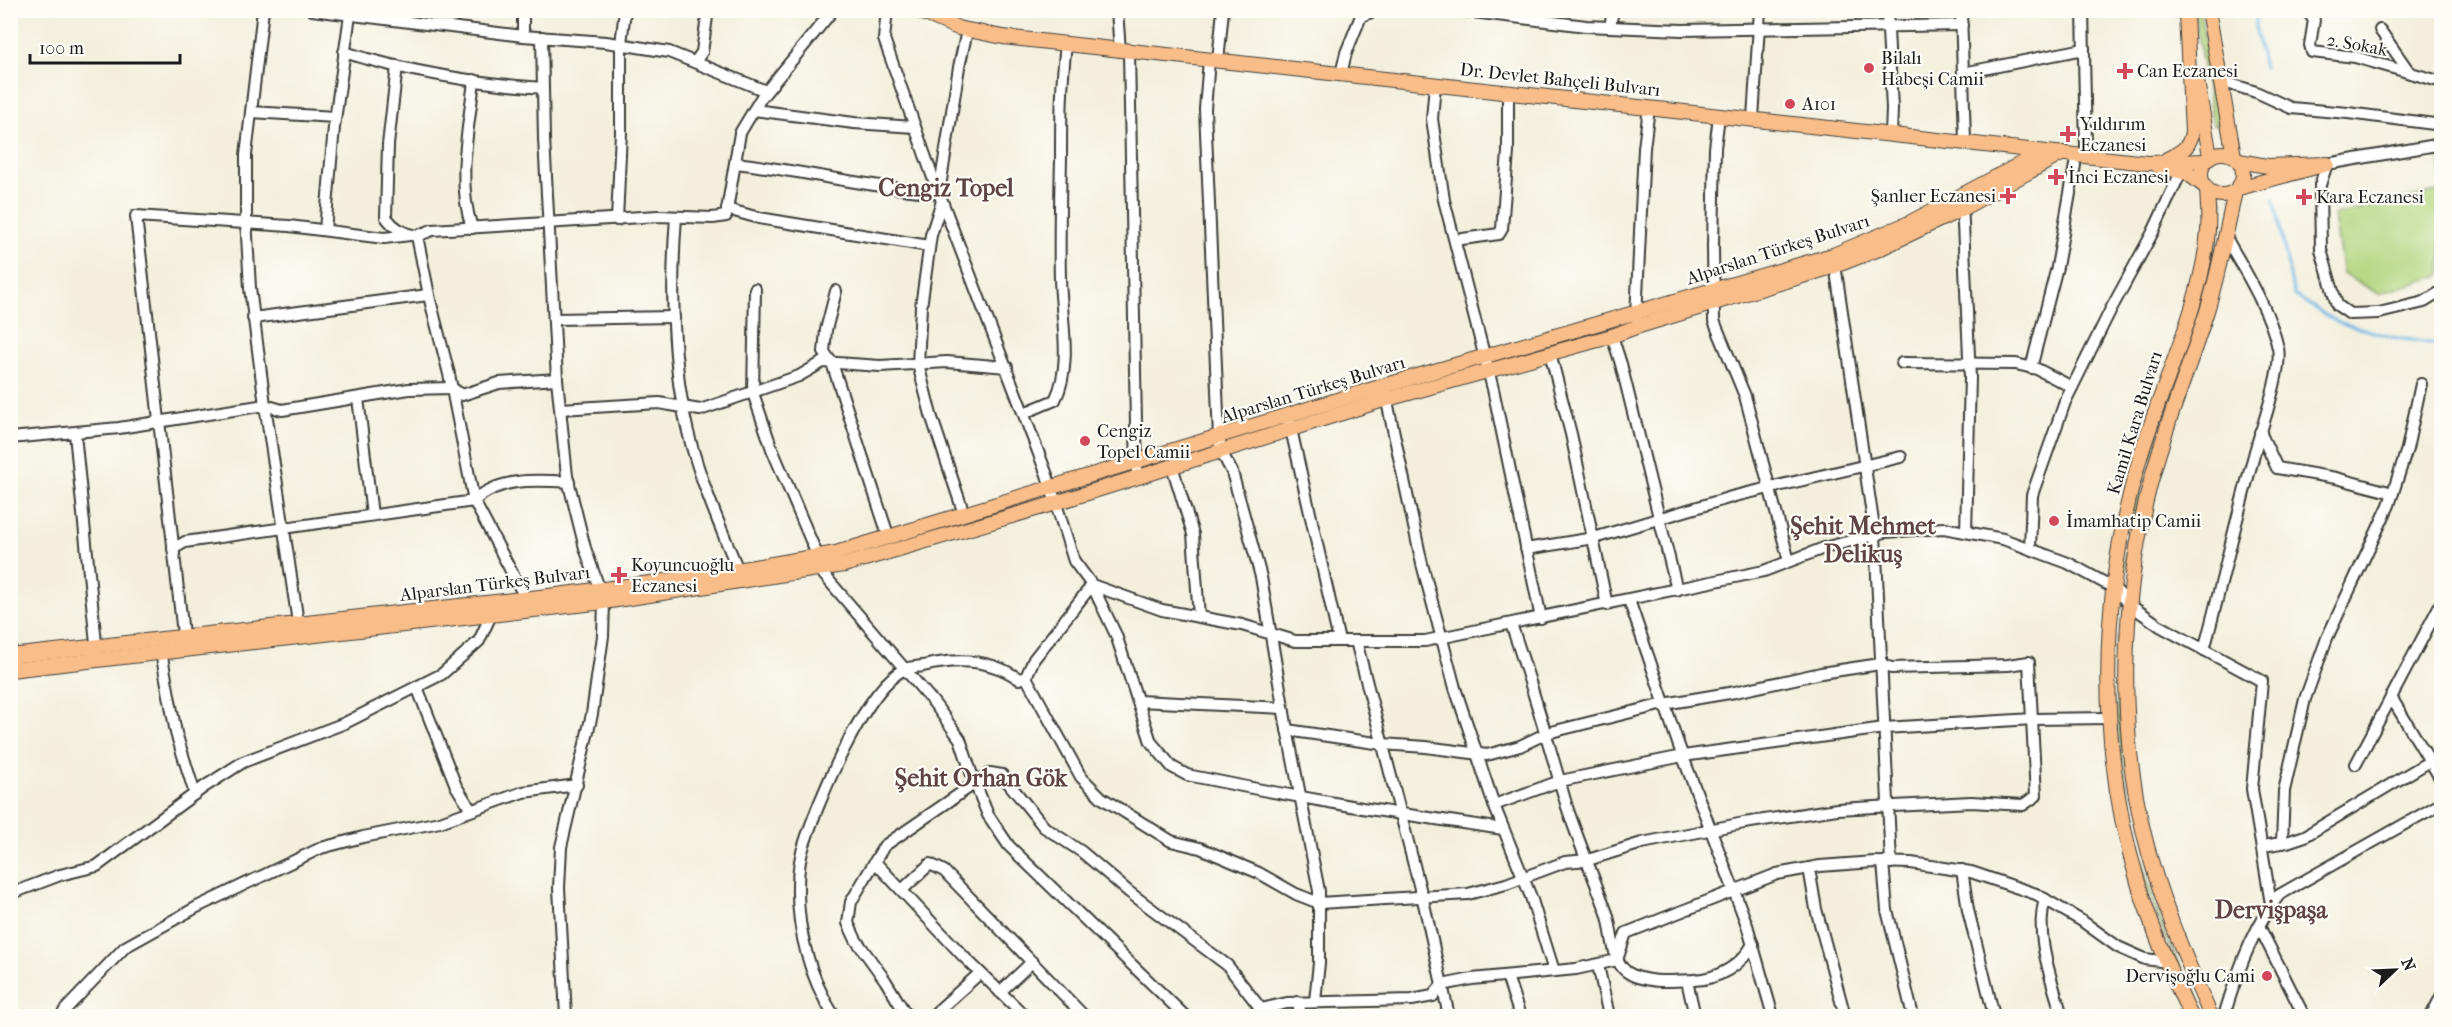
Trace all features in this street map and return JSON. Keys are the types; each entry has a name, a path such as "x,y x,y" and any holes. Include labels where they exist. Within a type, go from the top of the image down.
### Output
{"main road":[{"name":"Dr. Devlet Bahçeli Bulvarı","path":"916,10 936,21 967,31 1066,45 1753,118 1891,135 1965,141 2147,163 2208,158"},
{"path":"2208,10 2236,159 2243,175 2237,190"},
{"path":"2186,13 2208,158 2200,173 2205,187"},
{"path":"2163,161 2185,149 2191,138 2186,13"},
{"name":"Alparslan Türkeş Bulvarı","path":"818,563 844,565 1056,502 1172,466 1288,416 1385,393 1714,298 1899,240 1962,202 2063,153"},
{"path":"2208,158 2224,153 2236,159 2275,166 2327,164"},
{"path":"2147,163 2181,172 2219,195 2327,164"},
{"name":"Kamil Kara Bulvarı","path":"2191,1017 2145,905 2128,843 2117,781 2110,718 2109,650 2114,588 2123,527 2137,467 2193,302 2204,261 2208,230 2205,187"},
{"name":"Kamil Kara Bulvarı","path":"2211,1017 2168,914 2144,833 2135,787 2129,728 2126,659 2134,562 2146,500 2210,300 2237,190"},
{"name":"Alparslan Türkeş Bulvarı","path":"1485,364 1550,353 1612,336 1636,320"},
{"name":"Alparslan Türkeş Bulvarı","path":"97,654 602,596 818,563 964,514 1137,463 1291,430 1385,393"},
{"name":"Alparslan Türkeş Bulvarı","path":"299,631 491,615 529,604"},
{"name":"Alparslan Türkeş Bulvarı","path":"11,659 161,652 184,644"}],"street":[{"path":"263,10 246,155 246,224 253,318 299,631"},
{"path":"312,10 350,15 405,16 523,36 621,44 669,52 766,91"},
{"path":"523,36 524,10"},
{"path":"617,220 621,132 621,44 625,10"},
{"path":"695,62 702,52 708,10"},
{"path":"184,644 136,216 325,230 384,238 413,236 432,230 726,216 740,133 766,91 833,10"},
{"path":"887,10 884,39 915,127 1052,488 1074,561 1092,585 1116,635 1152,742 1172,767 1187,775 1399,814 1503,829"},
{"path":"1117,10 1125,51 1137,477"},
{"path":"1223,10 1205,109 1220,444 1232,472 1261,577 1287,730 1319,891 1319,963 1315,1001"},
{"path":"1341,74 1357,13 1377,10"},
{"path":"1457,10 1512,14 1611,27 1682,30 1962,26"},
{"path":"1611,27 1613,10"},
{"path":"1753,118 1761,10"},
{"path":"1887,10 1892,109 1891,135"},
{"path":"1961,10 1965,141"},
{"path":"2083,10 2086,147"},
{"name":"2. Sokak","path":"2306,10 2314,20 2310,45 2312,52 2355,57 2442,82"},
{"path":"325,230 335,117 350,15"},
{"path":"2380,30 2410,73"},
{"path":"964,514 931,416 918,364 921,307 929,246 941,197 959,67 967,31"},
{"path":"542,37 557,379 568,482 585,548 602,596 603,636 592,714 561,847 559,888 566,1017"},
{"path":"1024,413 1055,400 1062,386 1060,178 1062,74 1066,45"},
{"path":"1963,73 2084,49"},
{"path":"344,52 374,62 512,86 543,88"},
{"path":"397,66 388,145 386,217 391,225 413,236 452,388 474,501 529,604"},
{"path":"472,228 466,211 464,168 474,80"},
{"path":"2221,81 2256,92 2291,108 2442,125"},
{"path":"1435,84 1432,119 1444,200 1485,364 1541,618"},
{"path":"1455,240 1499,234 1502,229 1508,152 1508,92"},
{"path":"1636,320 1644,148 1649,108"},
{"path":"754,110 854,123 915,127"},
{"path":"251,112 335,117"},
{"path":"1719,116 1715,148 1713,321 1744,396 1789,561"},
{"path":"2425,146 2442,134"},
{"path":"2442,144 2327,164 2320,185 2321,250 2337,305 2350,314 2379,313 2424,302 2442,291"},
{"path":"736,163 833,177 941,197"},
{"path":"2031,368 2057,267 2075,165"},
{"path":"2030,549 2032,495 2072,387 2153,232 2181,172"},
{"path":"1962,202 1970,362 1966,532"},
{"path":"727,209 759,218 929,246"},
{"path":"676,217 675,348 683,407 700,475 740,575"},
{"path":"2204,650 2275,382 2278,350 2261,306 2225,236"},
{"path":"1834,260 1875,535 1889,808 1887,910 1913,1017"},
{"path":"755,289 753,393 772,449 818,563 934,703 960,739 988,815 1009,846 1185,1017"},
{"path":"836,291 826,330 824,352 832,363 889,538"},
{"path":"253,318 428,295"},
{"path":"555,319 675,317"},
{"path":"1612,336 1677,590"},
{"path":"1550,353 1594,538 1607,605"},
{"path":"561,409 659,403 700,410 799,376 824,362 880,366 946,362 1007,367"},
{"path":"1902,363 2016,364 2031,368 2072,387"},
{"path":"10,438 75,434 265,405 282,410 409,389 452,388 462,394 499,383 557,379"},
{"path":"2282,843 2284,791 2305,699 2327,638 2389,505 2407,449 2421,384"},
{"path":"1385,393 1441,638 1494,805 1523,878 1554,971"},
{"path":"358,398 372,515"},
{"path":"1288,416 1339,641"},
{"path":"2260,432 2277,468 2336,478 2393,493"},
{"path":"75,434 97,654"},
{"path":"1526,549 1594,538 1735,496 1901,457"},
{"path":"1172,466 1193,534 1199,617"},
{"path":"173,549 185,542 474,501 482,494 504,484 536,480 568,482"},
{"path":"1092,585 1162,610 1242,625 1295,641 1425,641 1764,571 1824,548 1885,532 1944,528 2003,539 2068,563 2114,588 2130,605 2160,626 2262,681 2252,789 2271,904"},
{"path":"1026,677 1034,659 1092,585"},
{"path":"1629,600 1664,704 1753,944 1773,1017"},
{"path":"2356,764 2442,601"},
{"path":"10,894 60,875 97,866 243,762 345,723 442,674 479,641 491,615"},
{"path":"1511,624 1547,732 1568,808 1611,924 1617,960 1627,972 1648,980 1705,980 1728,971 1748,953 1753,944"},
{"path":"1356,641 1421,895 1449,1017"},
{"path":"161,652 176,734 195,794"},
{"path":"834,1017 822,997 809,964 798,886 803,848 814,817 859,722 882,687 904,669 964,660 1005,669 1019,679 1026,677"},
{"path":"1026,677 1081,777 1102,798 1171,841 1200,848 1259,873 1296,894 1319,903 1421,895 1468,894 1523,878 1565,862 1588,860 1642,843 1744,823 1837,809 1971,802 2023,805 2036,796 2028,662 2008,665 1891,668 1880,664 1821,673 1735,692 1664,704 1547,732 1520,746 1487,755 1382,744 1287,730"},
{"path":"417,687 456,786 471,810"},
{"path":"2391,697 2442,782"},
{"path":"1138,701 1283,708"},
{"path":"1494,805 1560,781 1683,756 1884,728 2033,718 2110,718"},
{"path":"2263,846 2305,836 2430,761"},
{"path":"907,1017 885,980 856,940 848,923 851,902 884,846 990,773 1002,775 1044,827 1082,852 1129,892 1227,965 1261,1009"},
{"path":"62,1017 65,1010 125,947 197,907 321,849 363,837 440,822 524,792 577,785"},
{"path":"2224,1017 2232,988 2259,926 2271,904 2279,895 2442,803"},
{"path":"875,862 1025,1017"},
{"path":"1617,960 1626,933 1777,874 1809,868 1887,862 1962,870 2036,894 2082,921 2118,946 2145,959 2168,962"},
{"path":"902,890 930,864 944,871 1084,1017"},
{"path":"1809,868 1816,909 1845,1017"},
{"path":"1962,870 1968,910 1994,1017"},
{"path":"2045,899 2040,915 2045,953 2061,1017"},
{"path":"2259,926 2304,1017"},
{"path":"1251,1017 1261,1009 1297,1002 1412,1000 1433,996 1442,985 1472,979 1554,971 1617,960"},
{"path":"1000,992 1032,962"},
{"path":"1598,965 1609,1017"},
{"path":"939,1014 980,973"},
{"path":"1508,975 1520,1017"},
{"path":"1687,981 1695,1017"},
{"path":"2432,1017 2442,994"},
{"path":"1297,1002 1302,1017"}],"green space":[{"path":"2194,11 2200,11 2220,124 2213,125"},
{"path":"2441,191 2441,275 2379,294 2343,274 2334,215"},
{"path":"2218,200 2223,200 2207,285 2143,480 2126,570 2123,570 2133,508 2141,478 2208,265 2216,233"},
{"path":"2117,637 2120,637 2120,696 2131,811 2144,868 2176,957 2198,1009 2196,1010 2152,902 2133,837 2121,752 2117,695"}],"waterway":[{"path":"2256,10 2256,30 2264,68"},
{"path":"2274,199 2294,295 2337,322 2392,337 2442,345"}],"place":[{"name":"Bilalı Habeşi Camii","path":"1869,68"},
{"name":"Can Eczanesi","path":"2125,71"},
{"name":"A101","path":"1790,104"},
{"name":"Yıldırım Eczanesi","path":"2068,134"},
{"name":"İnci Eczanesi","path":"2056,177"},
{"name":"Şanlıer Eczanesi","path":"2008,196"},
{"name":"Kara Eczanesi","path":"2304,197"},
{"name":"Cengiz Topel Camii","path":"1085,441"},
{"name":"İmamhatip Camii","path":"2054,521"},
{"name":"Koyuncuoğlu Eczanesi","path":"619,575"},
{"name":"Dervişoğlu Cami","path":"2267,976"}],"district":[{"name":"Cengiz Topel","path":"946,188"},
{"name":"Şehit Mehmet Delikuş","path":"1863,540"},
{"name":"Şehit Orhan Gök","path":"981,778"},
{"name":"Dervişpaşa","path":"2271,910"}]}
